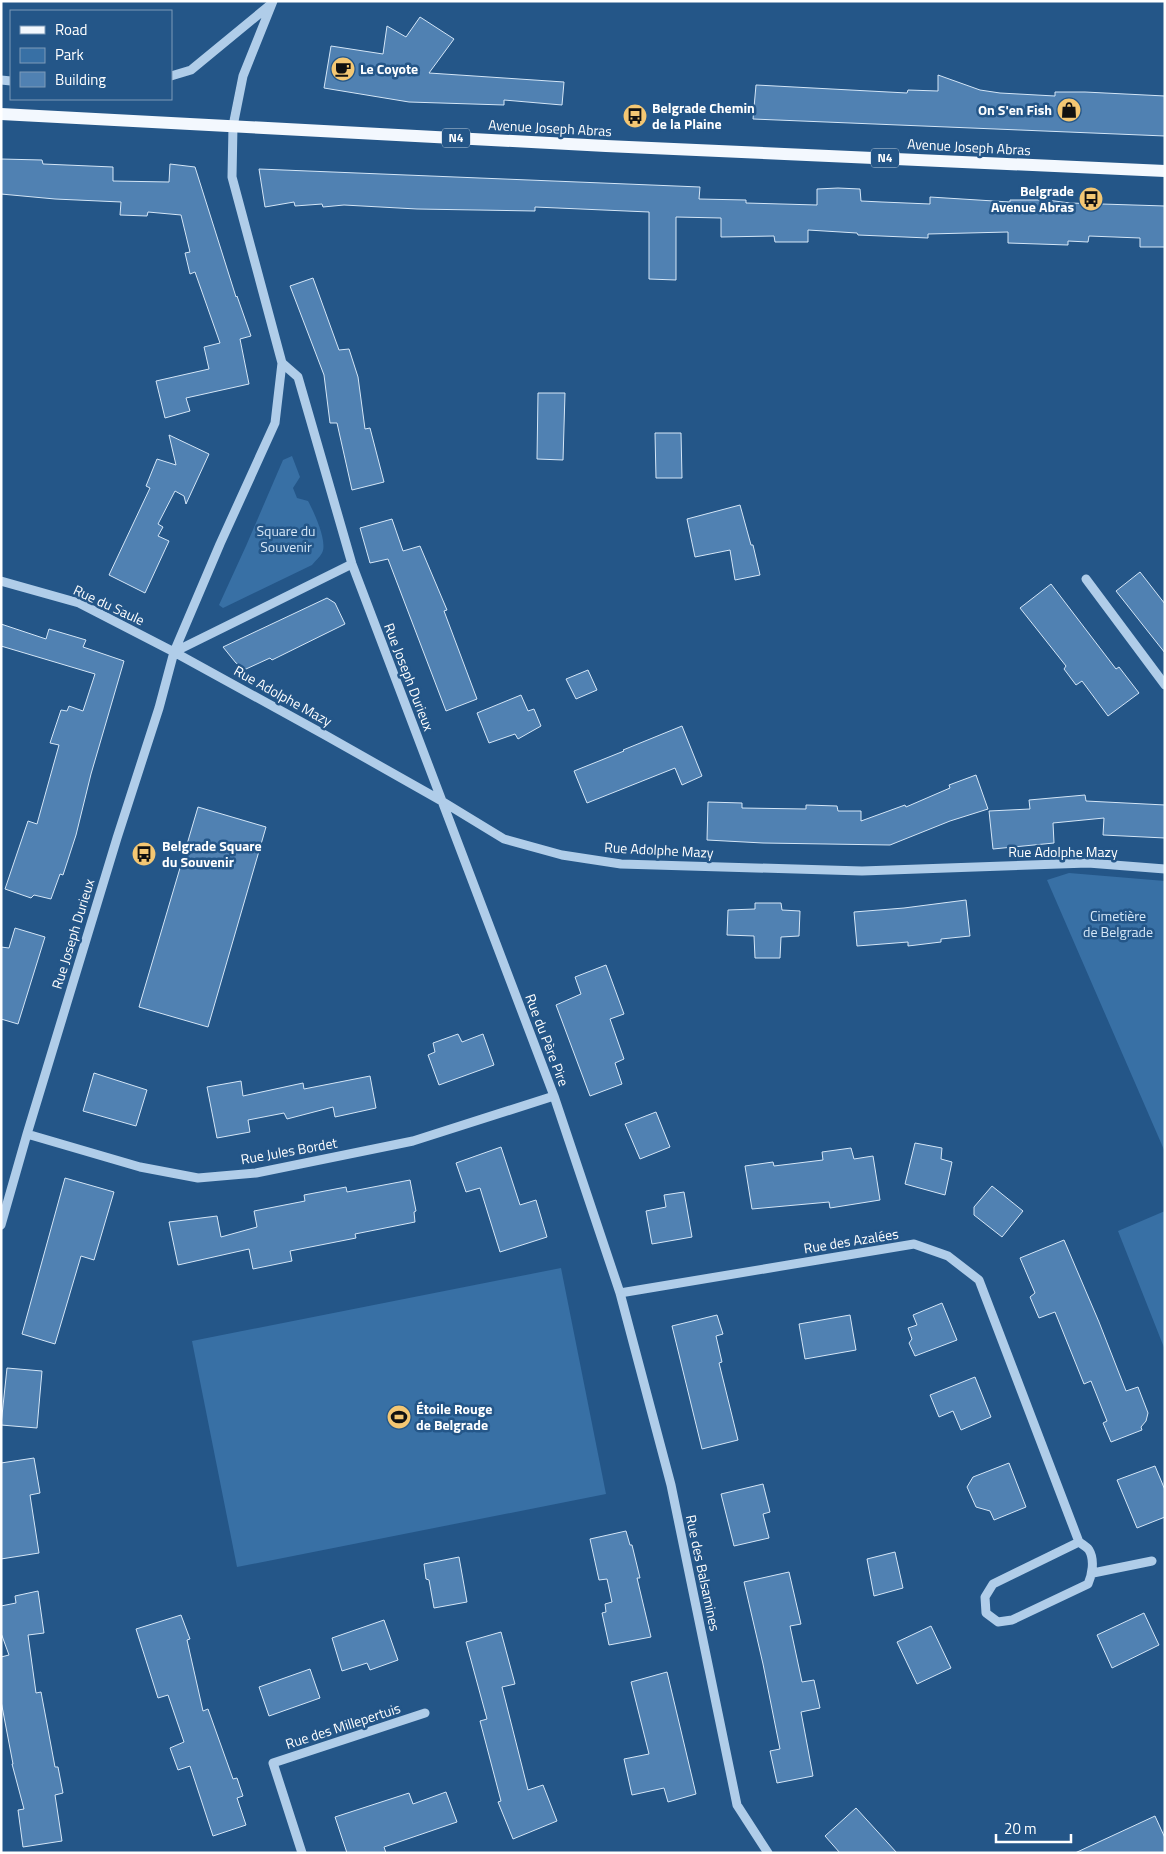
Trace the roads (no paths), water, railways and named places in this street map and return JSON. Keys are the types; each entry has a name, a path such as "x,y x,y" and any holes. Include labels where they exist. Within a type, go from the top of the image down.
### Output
{"main road":[{"name":"N4","path":"1,114 233,126"},
{"name":"Avenue Joseph Abras","path":"233,126 616,146 1165,170"}],"street":[{"path":"172,76 191,70 273,2"},
{"path":"174,652 275,423 282,363 232,177 233,126 243,76 273,2"},
{"path":"174,652 352,564 298,378 282,363"},
{"name":"Rue Joseph Durieux","path":"352,564 440,800"},
{"path":"1086,579 1165,685"},
{"name":"Rue du Saule","path":"1,581 79,602 174,652"},
{"name":"Rue Joseph Durieux","path":"1,1226 120,828 159,708 174,652"},
{"name":"Rue Adolphe Mazy","path":"174,652 440,800 504,839 562,855 621,864 862,871 1088,863 1165,869"},
{"name":"Rue du Père Pire","path":"440,800 554,1096 620,1293"},
{"name":"Rue Jules Bordet","path":"27,1134 140,1167 198,1178 256,1173 413,1141 554,1096"},
{"name":"Rue des Azalées","path":"620,1293 914,1244 948,1256 979,1280 1080,1542 1090,1551 1093,1573"},
{"name":"Rue des Balsamines","path":"620,1293 671,1486 737,1805 768,1853"},
{"path":"1080,1542 993,1584 986,1597 986,1613 998,1622 1012,1620 1088,1584 1093,1573 1152,1561"},
{"name":"Rue des Millepertuis","path":"302,1853 273,1763 425,1713"}],"place":[{"name":"Le Coyote","path":"343,69"},
{"name":"On S'en Fish","path":"1069,110"},
{"name":"Belgrade Chemin de la Plaine","path":"635,116"},
{"name":"Belgrade Avenue Abras","path":"1091,199"},
{"name":"Belgrade Square du Souvenir","path":"144,854"},
{"name":"Étoile Rouge de Belgrade","path":"399,1417"}],"park label":[{"name":"Square du Souvenir","path":"286,540"},
{"name":"Cimetière de Belgrade","path":"1118,924"}]}
